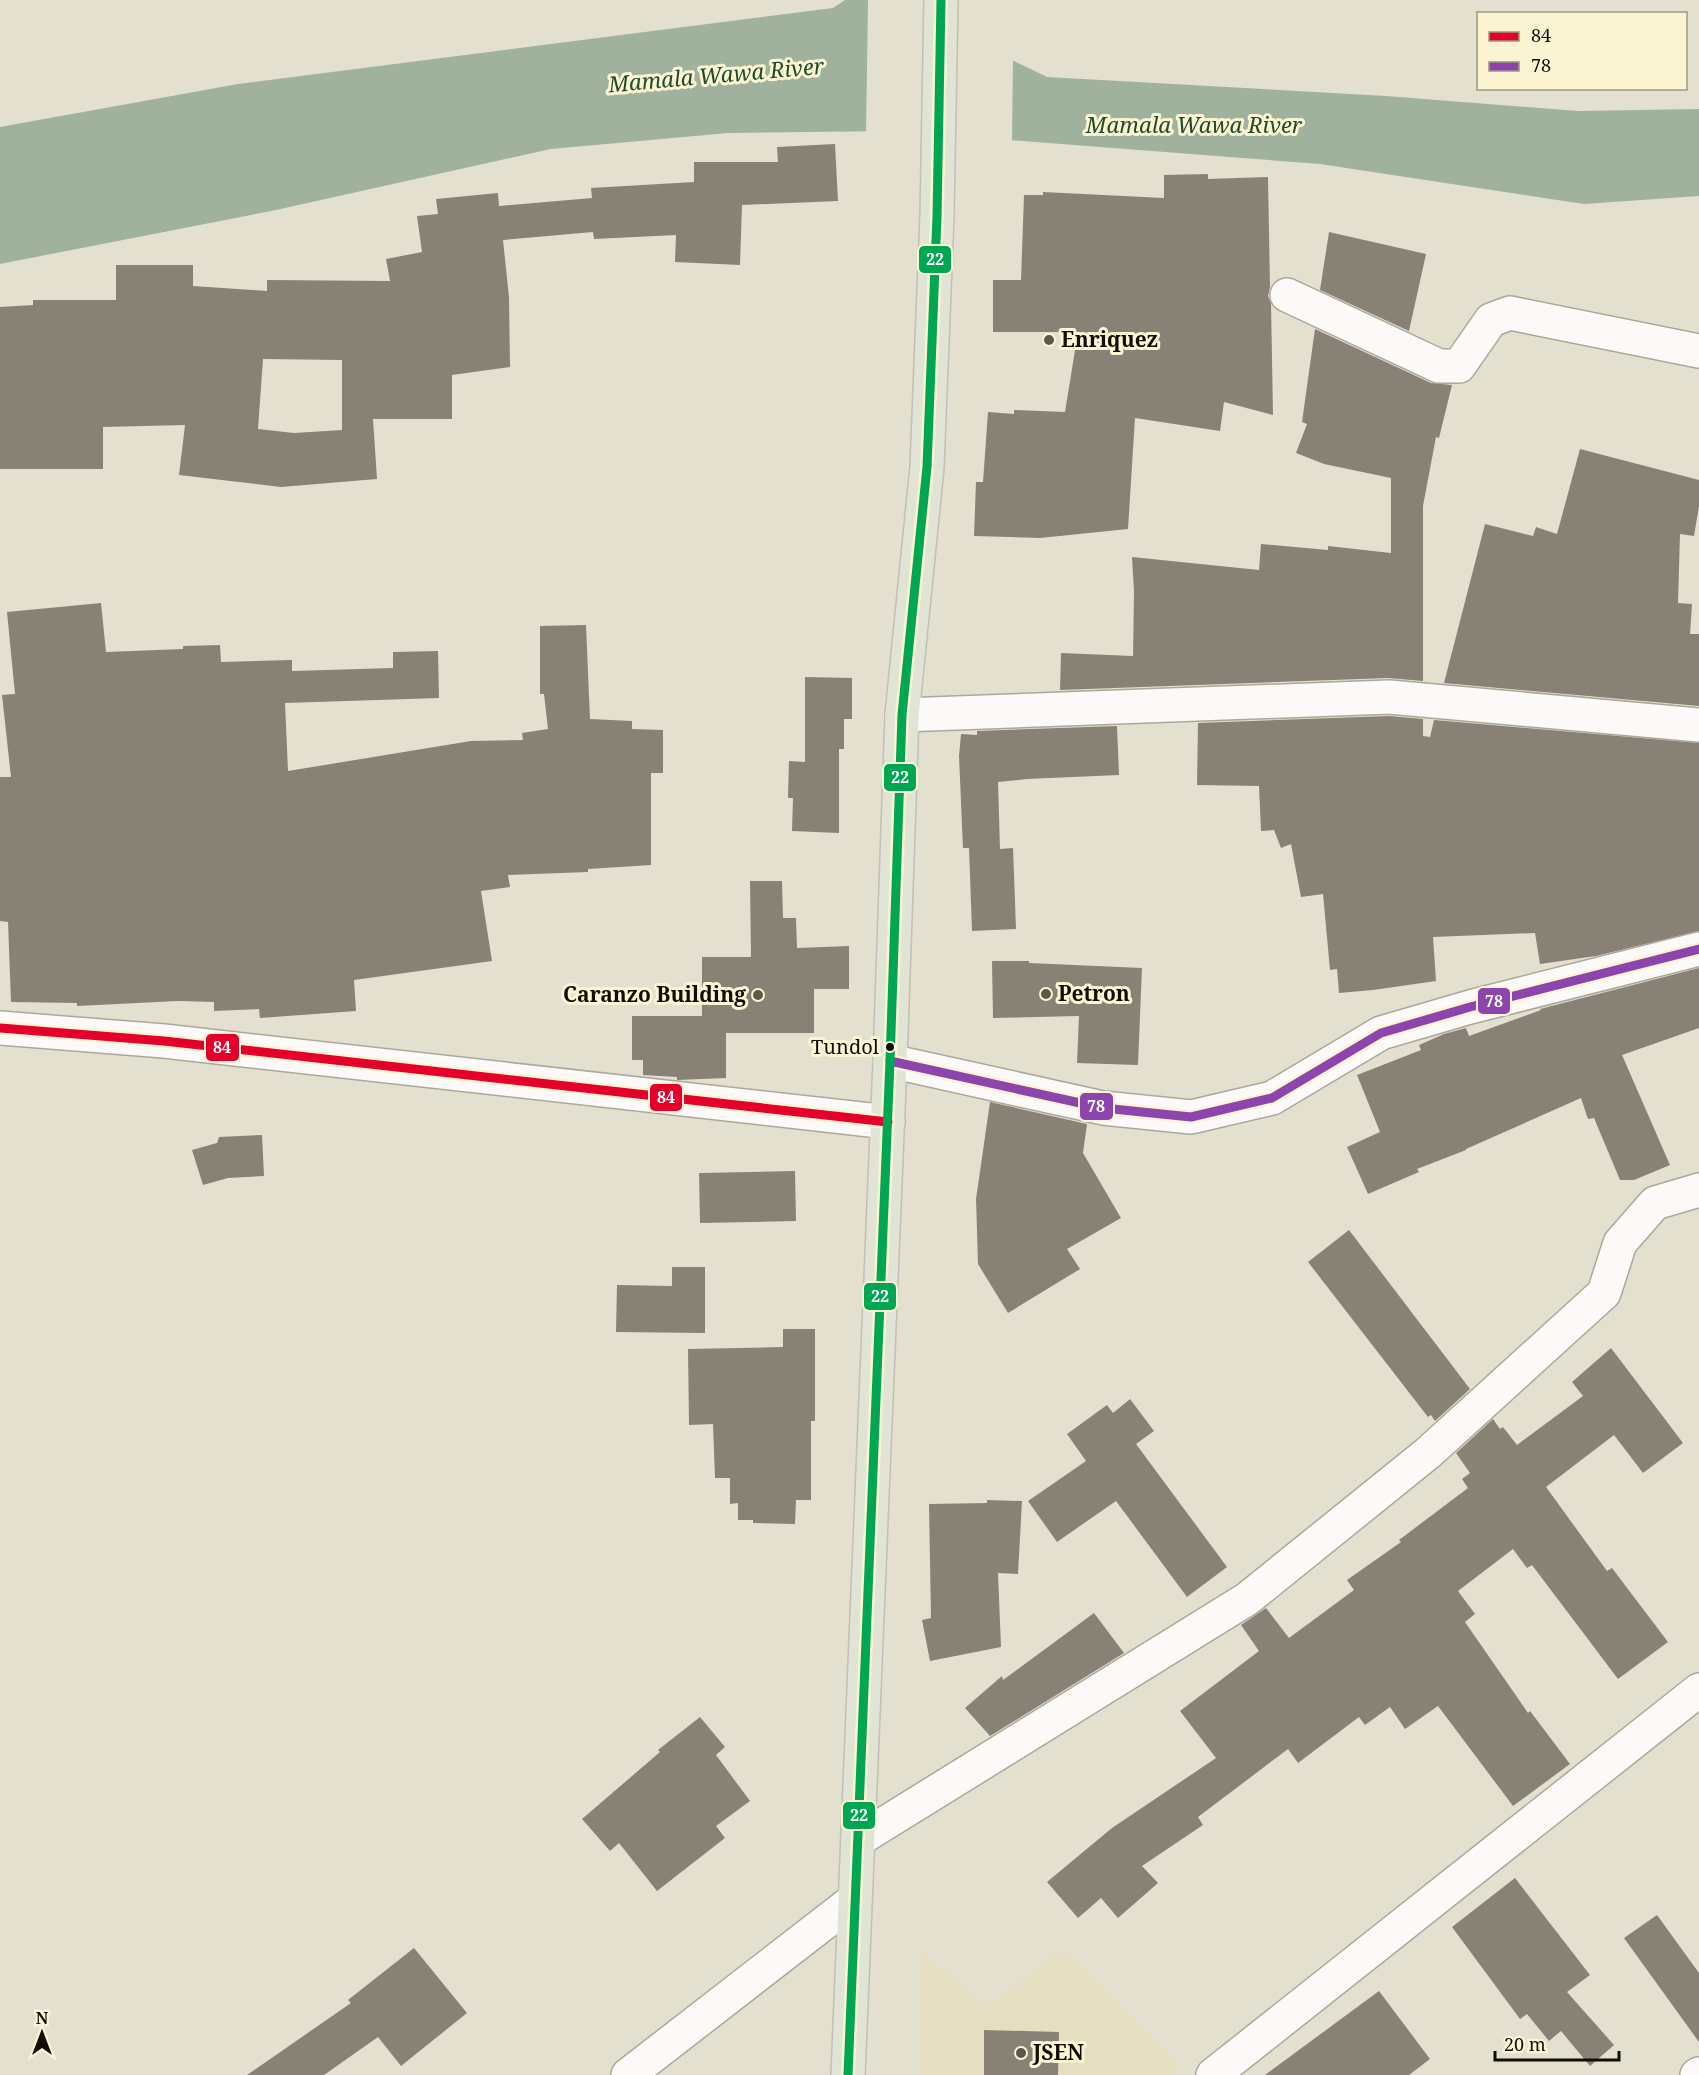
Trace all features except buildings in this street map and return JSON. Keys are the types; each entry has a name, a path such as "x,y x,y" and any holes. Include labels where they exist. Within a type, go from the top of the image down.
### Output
{"main road":[{"path":"848,2075 888,1122 902,715 927,467 937,216 941,0"}],"street":[{"path":"1287,295 1439,366 1459,366 1491,320 1510,313 1699,351"},
{"path":"902,715 1389,697 1699,725"},
{"path":"890,1061 1103,1108 1191,1117 1272,1098 1381,1033 1470,1007 1699,950"},
{"path":"0,1028 164,1041 888,1122"},
{"path":"858,1840 1247,1599 1428,1453 1604,1293 1620,1243 1655,1203 1699,1190"},
{"path":"1213,2075 1699,1690"},
{"path":"628,2075 854,1900"}],"shaded area":[{"path":"920,1950 984,2008 1063,1951 1178,2063 1169,2075 922,2075"}],"water":[{"name":"Mamala Wawa River","path":"845,0 888,0 1047,77 1386,96 1578,111 1699,109 1699,196 1584,204 1320,164 893,131 728,133 551,149 276,210 0,264 0,127 238,84 833,8"}],"pier":[{"path":"868,0 895,0 1013,58 1012,143 893,134 866,135"}],"transit line":[{"name":"22","path":"848,2075 902,715 927,467 937,216 941,0"},
{"name":"78","path":"890,1061 1103,1108 1191,1117 1272,1098 1381,1033 1470,1007 1699,949"},
{"name":"84","path":"0,1028 164,1041 888,1122"}],"place":[{"name":"Enriquez","path":"1049,340"},
{"name":"Petron","path":"1046,994"},
{"name":"Caranzo Building","path":"758,995"},
{"name":"Tundol","path":"890,1047"},
{"name":"JSEN","path":"1021,2053"}]}
